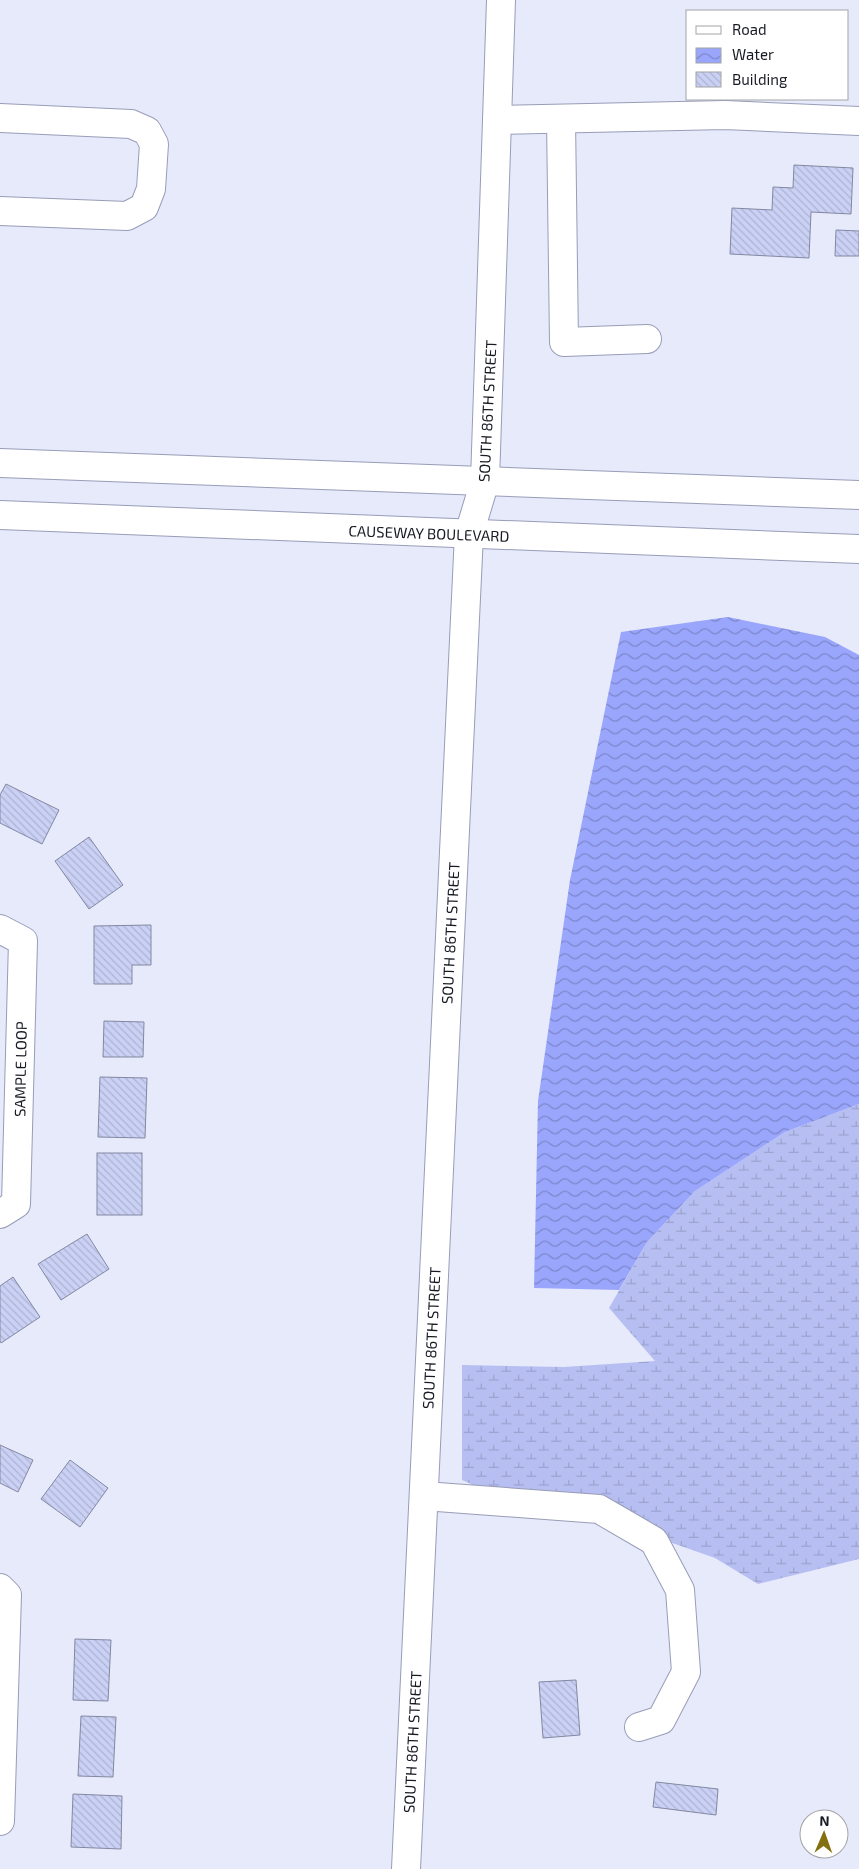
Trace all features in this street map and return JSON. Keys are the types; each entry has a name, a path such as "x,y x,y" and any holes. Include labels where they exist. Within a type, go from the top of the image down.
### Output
{"street":[{"name":"SOUTH 86TH STREET","path":"406,1869 469,534 486,481 501,0"},
{"path":"497,120 725,115 859,121"},
{"path":"0,118 131,124 147,131 154,144 151,189 144,207 127,216 0,211"},
{"path":"561,118 564,342 647,339"},
{"path":"0,463 859,495"},
{"name":"CAUSEWAY BOULEVARD","path":"0,515 859,549"},
{"name":"SAMPLE LOOP","path":"0,929 23,941 16,1204 0,1214"},
{"path":"424,1496 599,1509 654,1542 680,1590 686,1672 661,1720 639,1727"},
{"path":"0,1588 8,1595 0,1821"}],"green space":[{"path":"859,1104 859,1559 758,1584 715,1558 604,1519 535,1512 462,1480 462,1365 564,1367 655,1361 609,1308 647,1242 695,1191 785,1132"}],"water":[{"path":"728,617 825,637 859,655 859,1104 785,1132 695,1191 647,1242 619,1290 534,1288 538,1101 570,880 621,632"}],"building":[{"path":"794,165 853,168 851,214 811,212 809,258 730,254 732,208 772,210 773,187 793,188"},
{"path":"836,230 859,231 859,256 835,256"},
{"path":"6,784 59,810 42,844 0,823 0,795"},
{"path":"89,837 123,885 89,909 55,861"},
{"path":"151,925 151,965 132,965 132,984 94,984 94,926"},
{"path":"104,1021 144,1022 143,1057 103,1057"},
{"path":"100,1077 147,1078 145,1138 98,1137"},
{"path":"97,1153 142,1153 142,1215 97,1215"},
{"path":"87,1234 109,1269 61,1300 38,1264"},
{"path":"13,1277 40,1317 1,1343 0,1286"},
{"path":"0,1445 33,1460 18,1492 0,1483"},
{"path":"70,1460 108,1488 80,1527 41,1499"},
{"path":"75,1639 111,1640 108,1701 73,1700"},
{"path":"576,1680 580,1735 543,1738 539,1682"},
{"path":"81,1716 116,1717 113,1777 78,1776"},
{"path":"656,1782 718,1789 716,1815 653,1807"},
{"path":"73,1794 122,1796 121,1849 71,1847"}]}
